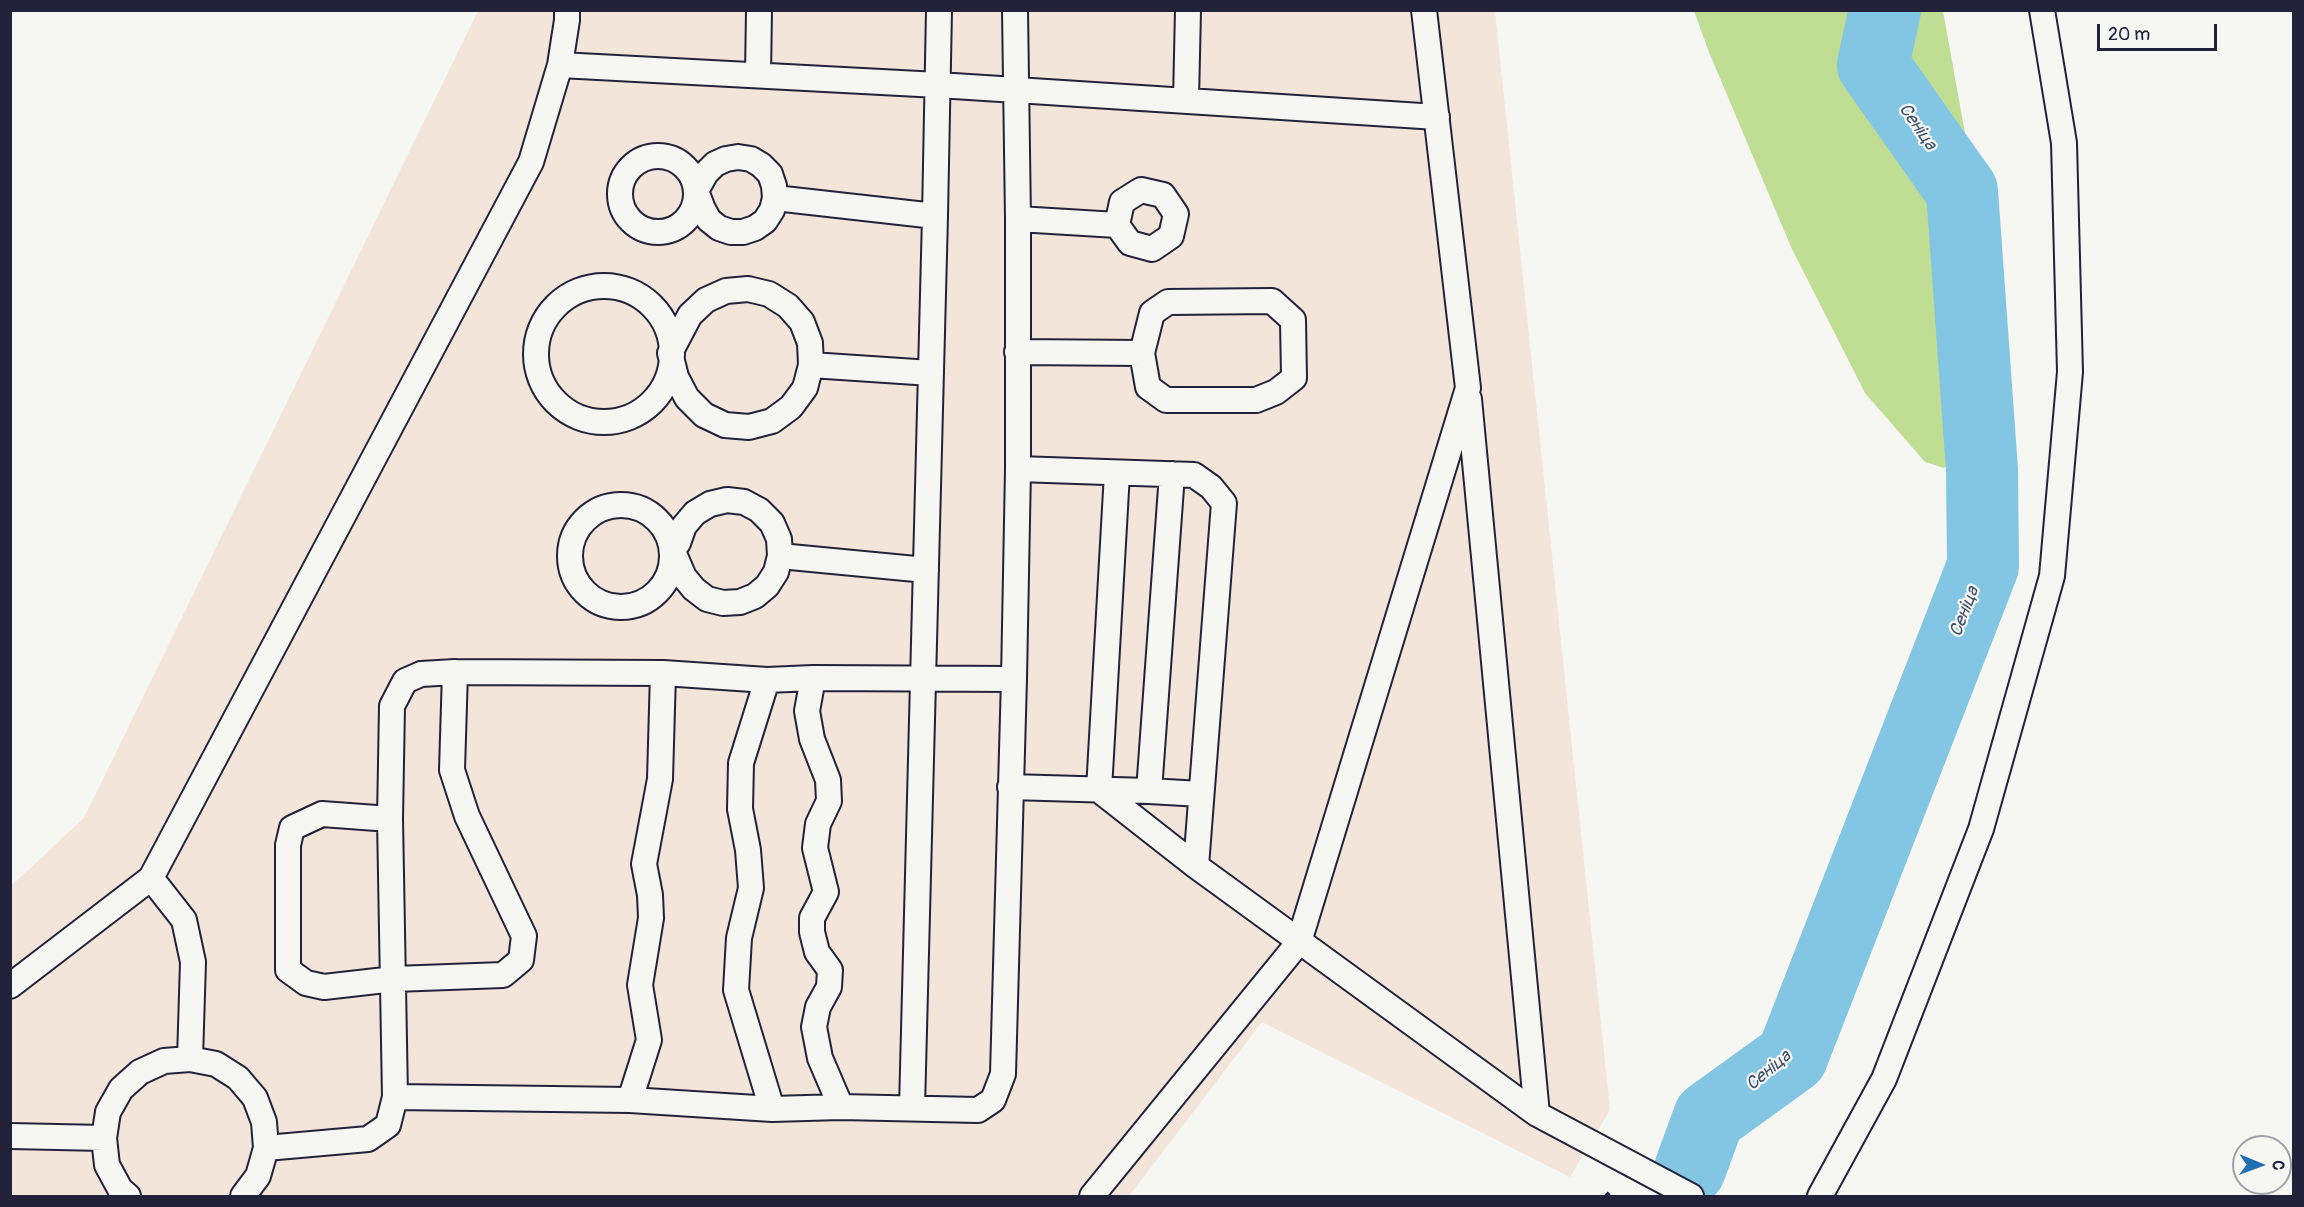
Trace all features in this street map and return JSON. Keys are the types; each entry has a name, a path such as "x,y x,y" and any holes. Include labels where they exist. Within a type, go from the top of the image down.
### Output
{"lane":[{"path":"10,986 151,878 531,162 560,65 567,10"},
{"path":"758,75 759,10"},
{"path":"912,1108 939,10"},
{"path":"395,1097 630,1100 772,1109 842,1107 978,1110 993,1100 1003,1074 1014,679 1018,469 1015,10"},
{"path":"1186,100 1188,10"},
{"path":"1424,10 1468,388 1537,1114"},
{"path":"1820,1197 1884,1079 1981,830 2052,576 2070,372 2064,144 2042,10"},
{"path":"560,65 1016,89 1437,117"},
{"path":"738,157 751,159 766,170 774,186 776,198 765,221 756,228 743,232 731,232 719,228 709,220 696,191 706,173 715,164 738,157"},
{"path":"776,198 935,216"},
{"path":"1018,219 1117,225"},
{"path":"670,353 668,384 654,403 634,417 611,423 588,421 566,411 549,394 538,373 536,351 540,330 551,311 568,296 588,287 610,285 631,290 650,302 664,318 672,339 670,353 676,377 687,398 704,415 725,425 749,427 772,421 791,407 805,388 812,364 810,343 802,322 788,306 769,294 748,289 726,291 706,300 690,315 670,353"},
{"path":"1168,302 1272,302 1293,320 1294,378 1276,392 1256,400 1166,400 1149,387 1142,353 1152,313 1168,302"},
{"path":"1017,352 1142,353"},
{"path":"812,364 931,373"},
{"path":"1092,1197 1299,942 1468,388"},
{"path":"1018,469 1194,475 1211,487 1224,503 1196,866"},
{"path":"1099,790 1118,473"},
{"path":"1149,791 1172,474"},
{"path":"672,549 669,577 661,590 648,601 632,607 616,608 600,603 587,594 576,581 570,565 571,548 576,531 587,518 602,508 619,505 637,507 652,515 664,527 672,549 684,577 694,590 707,599 723,603 740,602 755,596 767,586 776,572 780,556 779,538 772,523 759,510 744,502 727,500 710,504 695,513 684,526 678,543 672,549"},
{"path":"780,556 926,570"},
{"path":"266,1148 368,1139 388,1125 395,1097 390,819 392,706 405,681 421,674 455,672 663,673 767,680 813,678 1014,679"},
{"path":"390,819 322,814 292,828 288,845 288,970 306,983 324,987 394,979 503,975 521,960 524,936 467,816 452,770 455,672"},
{"path":"630,1100 649,1040 640,985 651,918 650,895 644,864 660,779 663,673"},
{"path":"813,678 807,711 812,739 828,780 829,801 818,824 815,848 826,892 812,918 812,932 817,952 830,970 829,987 818,1007 814,1027 820,1058 842,1107"},
{"path":"767,680 741,763 740,809 748,850 751,888 739,938 736,990 772,1109"},
{"path":"1010,787 1201,794"},
{"path":"1099,790 1196,866 1537,1114 1691,1197"},
{"path":"151,878 184,920 193,962 190,1059"},
{"path":"128,1197 120,1190 107,1165 104,1138 108,1112 121,1089 140,1072 164,1061 190,1059 216,1064 238,1078 255,1098 264,1122 266,1148 258,1176 243,1197"},
{"path":"10,1136 104,1138"}],"shaded area":[{"path":"478,11 1495,11 1610,1110 1570,1177 1262,1022 1129,1196 11,1196 11,886 84,818"}],"green space":[{"path":"1694,11 1943,11 1966,139 1987,421 1944,468 1925,462 1865,393 1791,247"}],"waterway":[{"name":"Сеніца","path":"1690,1169 1709,1117 1792,1057 1983,566 1982,470 1962,191 1873,65 1885,10"}]}
